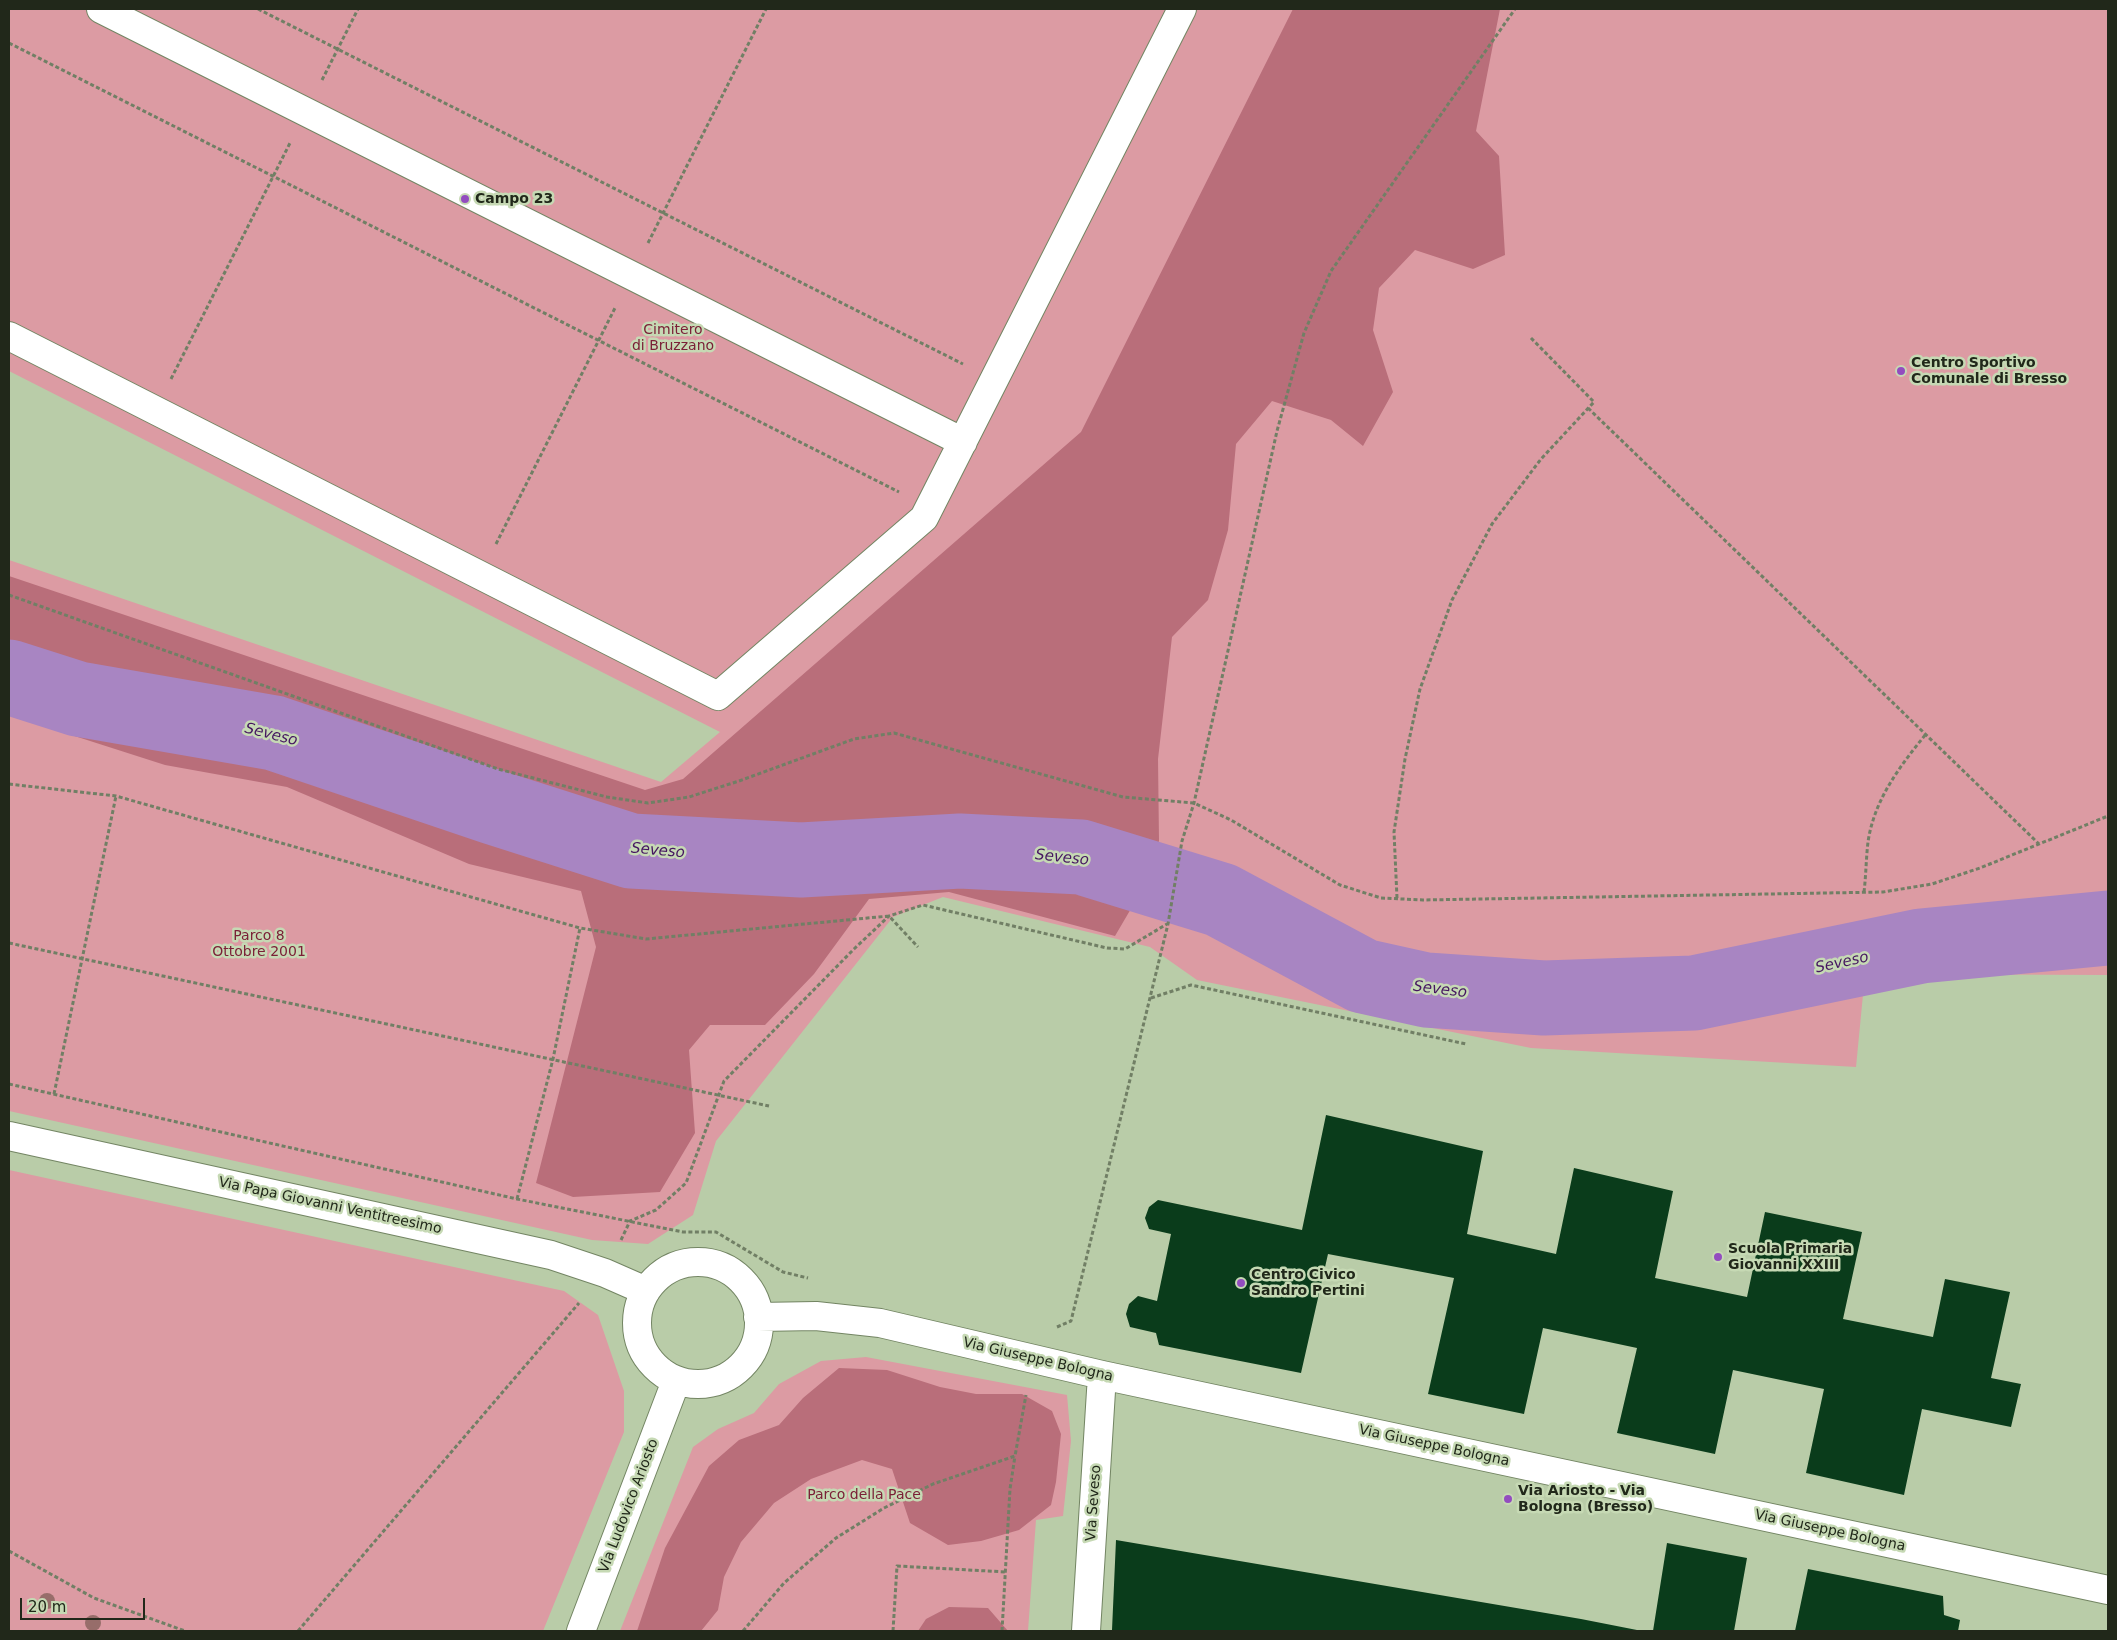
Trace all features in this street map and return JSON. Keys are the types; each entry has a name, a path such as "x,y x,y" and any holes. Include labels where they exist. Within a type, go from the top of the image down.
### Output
{"street":[{"path":"101,9 963,442"},
{"path":"9,336 718,696 924,518 1182,9"},
{"name":"Via Papa Giovanni Ventitreesimo","path":"9,1136 551,1254 605,1273 646,1291"},
{"path":"701,1262 726,1268 746,1284 757,1306 758,1318 759,1332 750,1356 732,1375 708,1384 676,1381 659,1372 643,1352 636,1327 640,1302 654,1280 676,1266 701,1262"},
{"name":"Via Giuseppe Bologna","path":"758,1318 816,1316 880,1323 1102,1374 2108,1590"},
{"name":"Via Seveso","path":"1086,1631 1102,1374"},
{"name":"Via Ludovico Ariosto","path":"581,1631 676,1381"}],"path":[{"path":"258,9 994,380"},
{"path":"155,410 358,9"},
{"path":"9,784 116,796 580,928 646,939 889,916 923,905 1106,948 1125,949 1168,924 1182,841 1194,803 1277,431 1304,333 1331,271 1516,9"},
{"path":"9,43 930,507"},
{"path":"1397,898 1394,832 1405,759 1420,689 1452,600 1492,524 1541,459 1594,402 1530,337"},
{"path":"1588,408 2039,844"},
{"path":"9,595 498,769 607,798 648,803 689,797 748,778 854,739 894,733 1124,797 1194,803 1231,820 1340,885 1381,898 1423,900 1864,892 1932,884 2108,816"},
{"path":"1864,892 1868,840 1879,804 1899,768 1926,734"},
{"path":"54,1094 116,796"},
{"path":"889,916 918,947"},
{"path":"298,1631 605,1273 630,1221 656,1210 686,1183 724,1081 741,1061 889,916"},
{"path":"517,1199 553,1060 580,928"},
{"path":"9,943 769,1106"},
{"path":"1150,998 1191,985 1466,1044"},
{"path":"9,1084 517,1199 683,1232 716,1232 783,1272 811,1279"},
{"path":"1002,1631 1010,1488 1015,1456"},
{"path":"9,1552 94,1598 184,1631"},
{"path":"893,1631 896,1566 1006,1572"}],"green space":[{"path":"9,9 2108,9 2108,975 1865,974 1856,1067 1531,1048 1197,980 1150,947 943,897 893,917 716,1141 693,1215 648,1244 592,1240 9,1111 9,560 661,782 720,732 9,371"},
{"path":"9,1170 564,1291 598,1315 624,1391 624,1432 543,1631 9,1631"},
{"name":"Parco della Pace","path":"866,1357 1067,1395 1071,1441 1063,1516 1036,1520 1028,1631 620,1631 693,1447 718,1429 754,1413 779,1384 821,1361"}],"shaded area":[{"path":"1293,9 1500,9 1476,131 1499,156 1505,255 1473,269 1415,250 1379,288 1373,330 1393,392 1363,446 1331,420 1272,401 1236,444 1228,530 1208,600 1172,637 1158,759 1159,841 1139,895 1115,936 949,892 869,899 814,974 765,1025 710,1025 689,1050 695,1133 660,1192 573,1197 536,1183 596,947 581,891 469,864 287,787 165,765 9,715 9,576 645,790 683,779 1081,432"},
{"path":"839,1368 887,1370 940,1387 976,1394 1022,1394 1052,1411 1061,1434 1056,1482 1051,1505 1019,1530 981,1541 948,1545 910,1523 892,1469 862,1460 811,1479 774,1503 741,1542 724,1577 718,1610 701,1631 637,1631 665,1548 709,1466 739,1440 779,1425 803,1398"},
{"path":"949,1607 988,1608 1008,1631 918,1631 926,1619"}],"building":[{"path":"1326,1115 1483,1151 1467,1234 1556,1254 1574,1168 1673,1191 1655,1278 1747,1297 1765,1212 1862,1232 1843,1319 1933,1337 1945,1279 2010,1292 1991,1378 2021,1384 2011,1427 1922,1409 1904,1495 1806,1473 1824,1389 1733,1370 1715,1454 1617,1433 1637,1348 1543,1328 1524,1414 1428,1394 1454,1278 1328,1254 1301,1373 1159,1345 1156,1333 1130,1327 1126,1314 1129,1304 1138,1296 1157,1301 1171,1234 1149,1229 1145,1218 1149,1207 1158,1200 1302,1230"},
{"path":"1116,1540 1581,1619 1642,1631 1112,1630"},
{"path":"1667,1543 1747,1558 1734,1631 1653,1631"},
{"path":"1808,1569 1943,1596 1944,1615 1960,1620 1958,1631 1795,1631"}],"waterway":[{"name":"Seveso","path":"9,677 78,699 274,733 493,807 631,851 801,860 960,851 1081,857 1221,900 1363,976 1426,990 1544,998 1694,993 1921,946 2108,928"}],"place":[{"name":"Campo 23","path":"465,199"},
{"name":"Centro Sportivo Comunale di Bresso","path":"1901,371"},
{"name":"Scuola Primaria Giovanni XXIII","path":"1718,1257"},
{"name":"Centro Civico Sandro Pertini","path":"1241,1283"},
{"name":"Via Ariosto - Via Bologna (Bresso)","path":"1508,1499"}],"park label":[{"name":"Cimitero di Bruzzano","path":"673,338"},
{"name":"Parco 8 Ottobre 2001","path":"259,944"}]}
